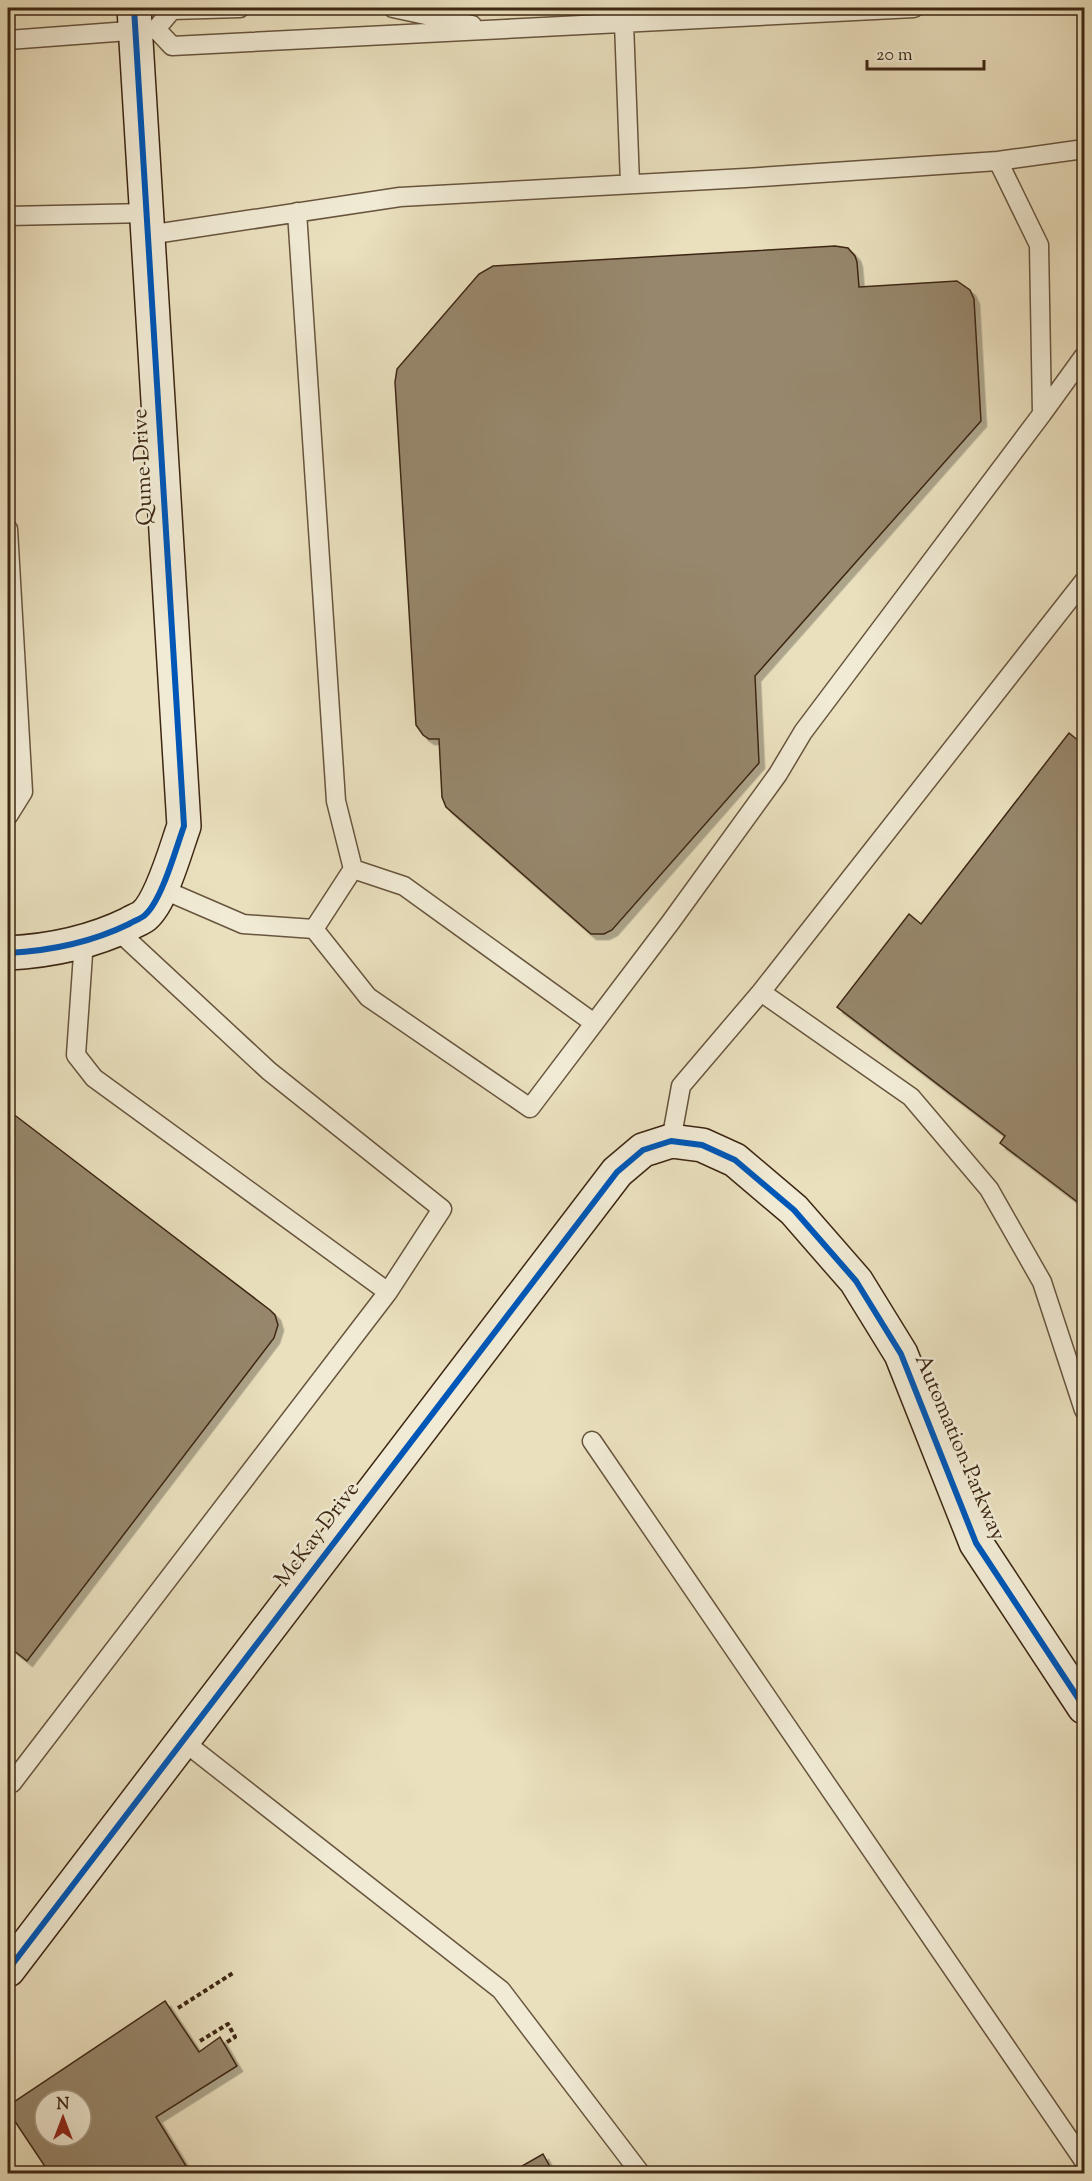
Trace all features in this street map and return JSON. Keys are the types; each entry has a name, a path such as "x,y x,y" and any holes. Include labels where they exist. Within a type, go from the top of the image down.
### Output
{"street":[{"name":"Qume Drive","path":"141,911 184,826 148,224 142,22"},
{"path":"8,953 36,952 84,940 141,911"},
{"name":"Automation Parkway","path":"671,1141 702,1145 735,1160 794,1210 856,1281 901,1354 976,1543 1080,1692"},
{"name":"McKay Drive","path":"8,1970 617,1172 642,1150 671,1141"}],"lane":[{"path":"8,40 142,22 172,10 240,8"},
{"path":"393,8 494,30"},
{"path":"142,22 172,46 914,8"},
{"path":"624,23 630,184"},
{"path":"8,216 148,224 297,212 400,197 998,161 1084,148"},
{"path":"998,161 1039,244 1042,414"},
{"path":"297,212 336,801 353,869 314,929"},
{"path":"141,911 243,924 314,929 368,997 530,1108 670,923 778,774 803,732 1084,356"},
{"path":"8,529 23,792 8,816"},
{"path":"671,1141 681,1086 761,992 1084,581"},
{"path":"353,869 404,886 594,1023"},
{"path":"8,1780 12,1783 388,1292 442,1209 269,1071 141,911"},
{"path":"84,940 76,1054 94,1078 388,1292"},
{"path":"761,992 911,1097 989,1189 1042,1282 1084,1410"},
{"path":"592,1441 1084,2161"},
{"path":"183,1741 501,1990 641,2174"}],"path":[{"path":"178,2008 233,1973"},
{"path":"200,2041 228,2025 236,2037 224,2044"}],"building":[{"path":"835,246 848,248 855,256 859,287 957,281 970,290 974,299 981,421 755,676 759,763 612,930 604,934 591,934 446,807 442,797 439,739 429,739 416,725 395,382 397,369 479,274 493,266"},
{"path":"1069,733 1084,745 1084,1207 1000,1143 1005,1136 837,1007 909,914 921,924"},
{"path":"8,1110 270,1310 275,1315 278,1325 274,1338 27,1661 8,1646"},
{"path":"165,2001 199,2052 220,2037 237,2066 156,2117 191,2174 50,2174 8,2111 8,2106 33,2089 33,2148 93,2148 93,2088 35,2088"},
{"path":"543,2154 554,2174 508,2174"}],"cycle path":[{"path":"8,953 54,948 85,941 129,924 143,916 151,908 163,886 184,826 134,8"},
{"path":"8,1970 617,1172 643,1150 671,1141 702,1145 735,1160 794,1210 856,1281 901,1354 976,1543 1084,1707"}]}
